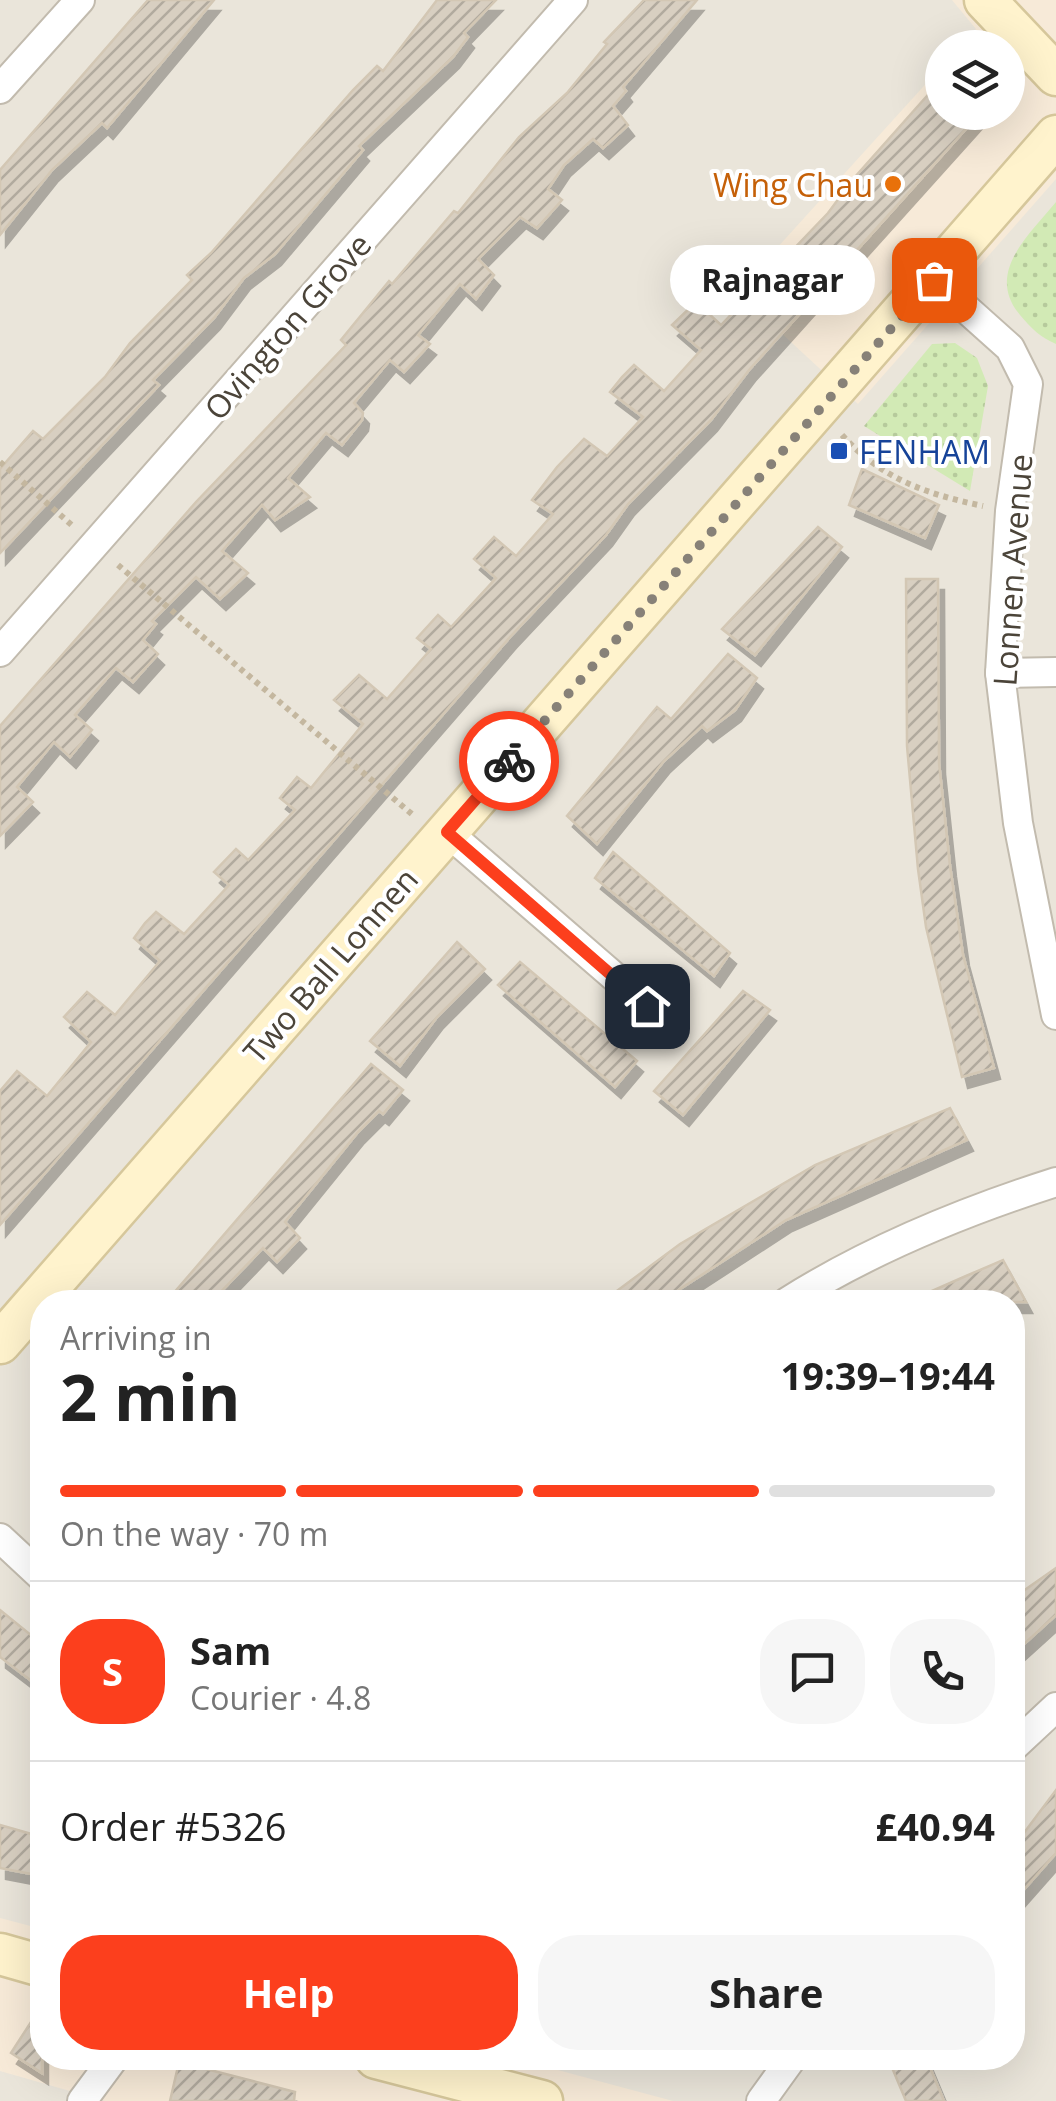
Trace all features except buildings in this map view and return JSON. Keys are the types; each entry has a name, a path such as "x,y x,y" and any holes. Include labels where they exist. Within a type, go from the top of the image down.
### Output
{"main road":[{"path":"986,0 1056,74"},
{"name":"Two Ball Lonnen","path":"46,1290 817,408 934,280 1056,136"},
{"name":"Two Ball Lonnen","path":"0,1343 30,1309"},
{"path":"0,1954 30,1963"},
{"path":"422,2070 542,2101"}],"street":[{"name":"Ovington Grove","path":"0,652 573,0"},
{"path":"0,90 68,4"},
{"name":"Lonnen Avenue","path":"934,280 1010,348 1028,384 1010,511 1000,673 1018,823 1056,1015"},
{"path":"1000,673 1056,672"},
{"path":"444,835 647,1006"},
{"path":"806,1290 834,1272 970,1209 1056,1182"},
{"path":"0,1538 30,1567"},
{"path":"1025,1736 1056,1707"},
{"path":"82,2101 105,2070"},
{"path":"761,2101 783,2070"}],"path":[{"path":"817,408 866,462 923,493 1010,511"},
{"path":"0,462 94,545 444,835"}],"shaded area":[{"path":"0,0 1056,0 1056,2101 0,2101"},
{"path":"952,0 1056,0 1056,179 858,404 737,292 925,85 925,130 1025,130 1025,30 976,29"},
{"path":"0,1918 30,1926 30,2070 558,2070 673,2101 105,2101 0,2071"}],"green space":[{"path":"1056,202 1056,344 1036,332 1020,315 1010,299 1007,284 1014,256"},
{"path":"955,343 977,358 988,386 970,491 864,426 932,344"}],"way so far":[{"path":"509,761 934,280"}],"place":[{"name":"Wing Chau","path":"893,184"},
{"name":"Rajnagar","path":"934,280"},
{"name":"FENHAM","path":"839,451"}],"route":[{"path":"509,761 447,832 647,1006"}]}
